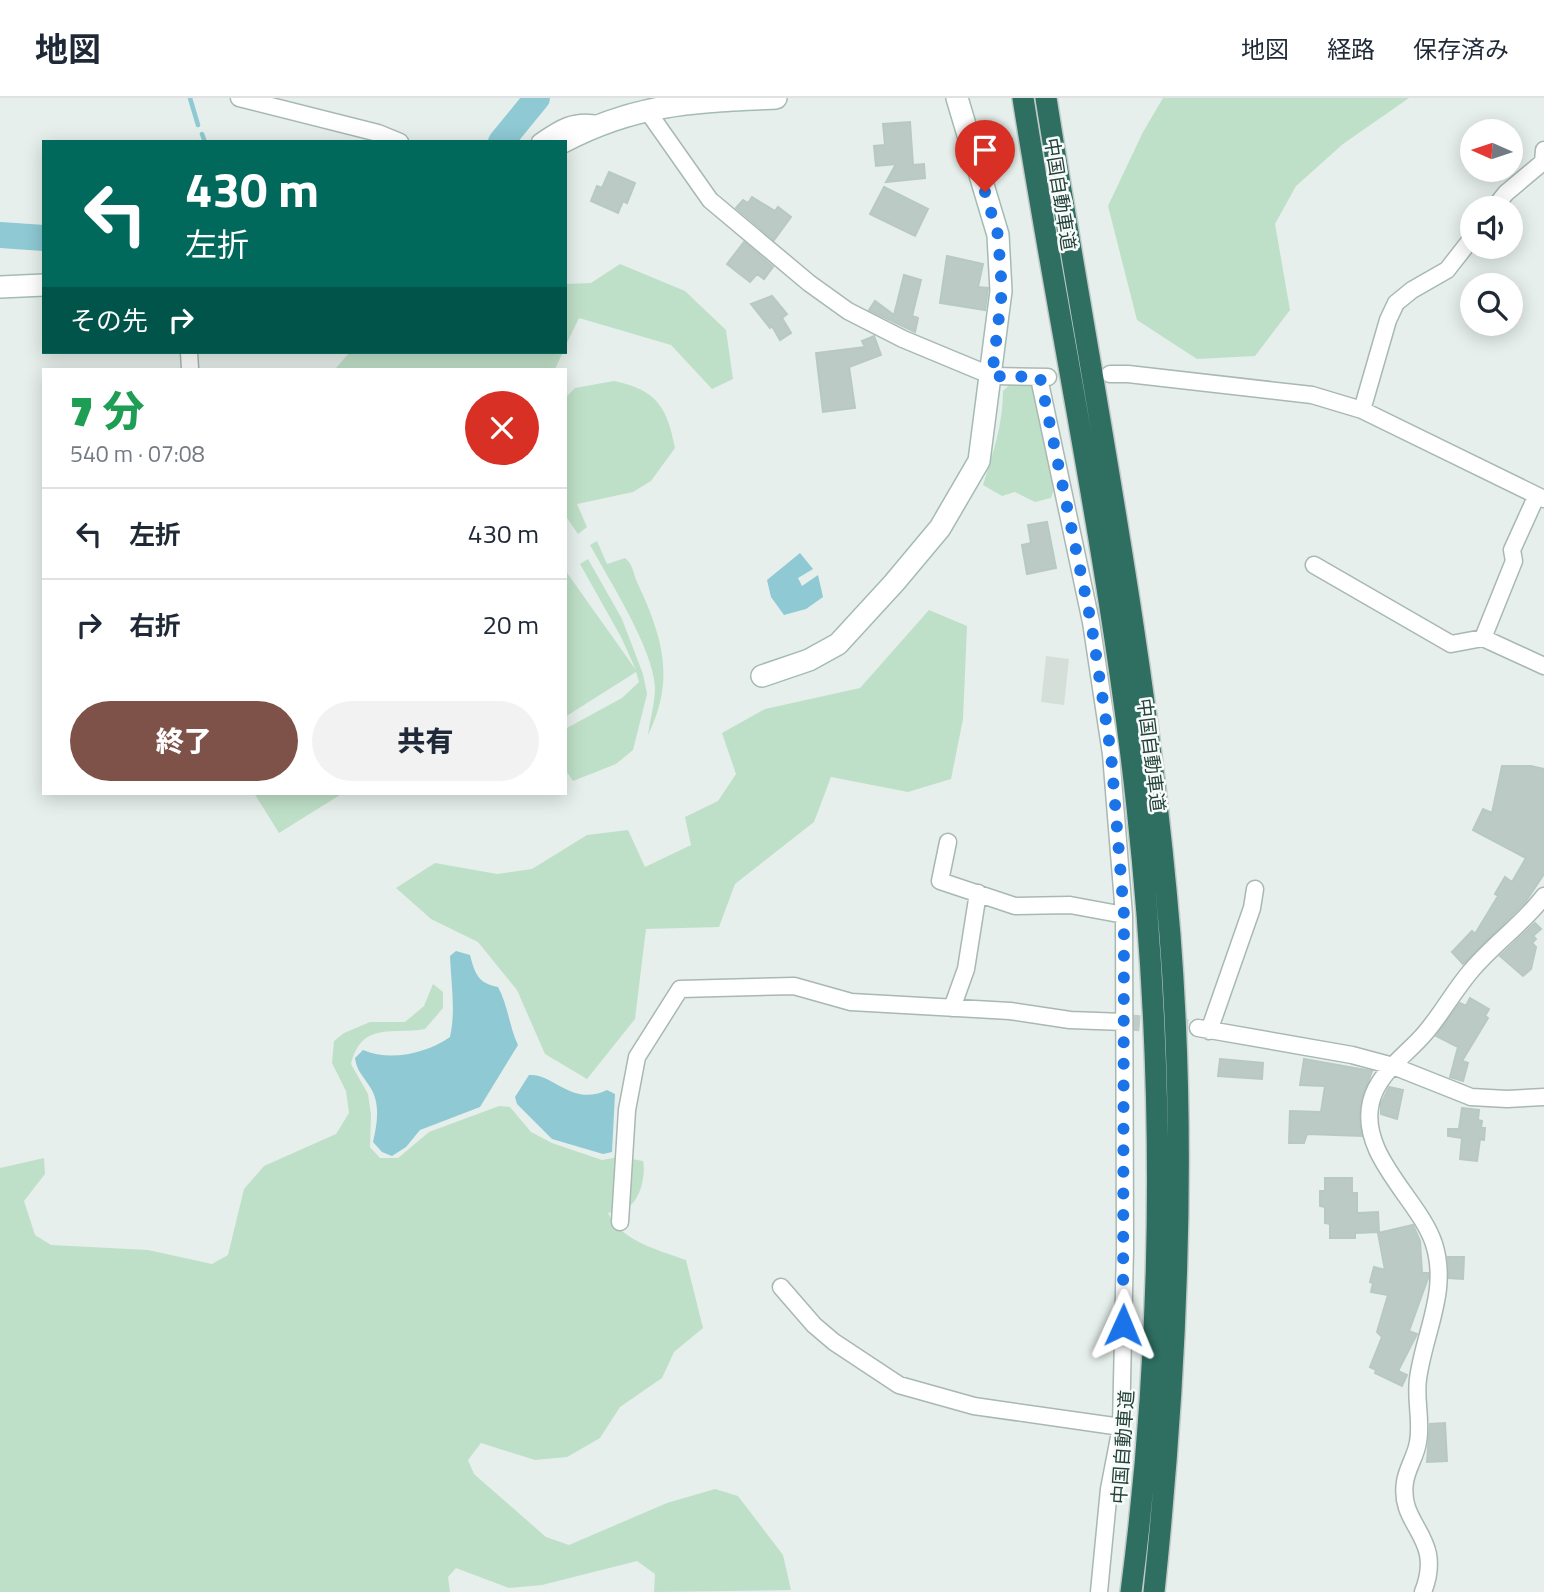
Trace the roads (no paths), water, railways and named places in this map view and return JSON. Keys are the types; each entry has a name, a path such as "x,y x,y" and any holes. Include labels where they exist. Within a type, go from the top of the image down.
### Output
{"highway":[{"name":"中国自動車道","path":"1023,98 1111,625 1136,805 1148,933 1156,1194 1145,1455 1131,1592"},
{"name":"中国自動車道","path":"1046,98 1140,672 1170,936 1177,1063 1179,1198 1168,1454 1154,1592"}],"street":[{"path":"239,98 378,132 396,140"},
{"path":"567,140 598,124 646,109 701,100 776,98"},
{"path":"762,676 809,660 838,644 940,528 979,461 1002,291 998,235 957,98"},
{"path":"646,109 710,200 809,283 848,311 903,339 992,376 1045,377 1091,622 1111,754 1124,915 1125,1248 1121,1427 1108,1500 1099,1592"},
{"path":"543,140 566,124 584,121 598,124"},
{"path":"1504,196 1543,162 1544,150"},
{"path":"1362,410 1388,320 1396,303 1412,290 1447,270 1460,253"},
{"path":"0,287 42,285"},
{"path":"1110,374 1312,395 1362,410 1540,498 1512,550 1514,561 1483,638"},
{"path":"1314,565 1451,645 1483,638 1544,666"},
{"path":"948,842 940,881 1016,906 1070,905 1124,915"},
{"path":"1255,889 1252,908 1203,1030 1352,1055 1393,1066 1471,1097 1544,1097"},
{"path":"952,1008 966,969 978,893"},
{"path":"1423,1592 1429,1553 1403,1499 1405,1479 1418,1446 1417,1381 1423,1348 1437,1303 1440,1276 1434,1242 1384,1167 1370,1121 1370,1103 1378,1085 1428,1030 1470,972 1516,929 1544,896"},
{"path":"620,1222 627,1110 636,1057 680,989 794,986 851,1002 1124,1022"},
{"path":"781,1287 814,1325 834,1342 899,1385 974,1406 1121,1427"}],"water":[{"path":"800,553 813,569 798,578 802,586 818,575 823,597 806,609 784,615 771,597 767,580"},
{"path":"456,951 470,955 478,977 498,987 518,1045 480,1107 420,1130 406,1147 392,1156 382,1152 373,1142 377,1121 376,1100 355,1058 363,1050 385,1055 408,1054 441,1043 450,1037 453,1007 450,956"},
{"path":"529,1075 538,1076 583,1095 607,1090 615,1094 612,1152 603,1154 552,1139 517,1104 515,1097"}],"waterway":[{"path":"190,98 198,125"},
{"path":"503,140 537,98"},
{"path":"202,134 204,140"},
{"path":"0,235 42,238"}],"tunnel":[{"path":"1124,1022 1198,1028"}]}
